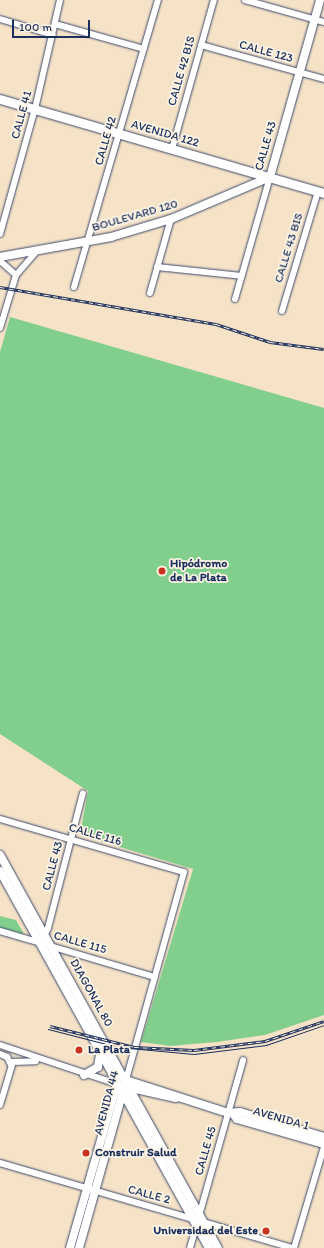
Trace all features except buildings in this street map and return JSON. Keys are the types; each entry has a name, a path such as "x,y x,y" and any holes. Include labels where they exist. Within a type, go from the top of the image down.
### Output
{"highway":[{"name":"AVENIDA 122","path":"0,99 321,192"}],"main road":[{"name":"CALLE 43","path":"270,177 320,0"},
{"name":"BOULEVARD 120","path":"0,257 89,242 171,219 270,177"},
{"name":"DIAGONAL 80","path":"0,855 198,1220 218,1248"},
{"name":"DIAGONAL 80","path":"0,870 100,1054 124,1086"},
{"path":"84,1075 98,1067 100,1054"},
{"name":"AVENIDA 1","path":"124,1086 178,1098 231,1114 237,1119 324,1146"},
{"name":"AVENIDA 44","path":"70,1248 91,1191 124,1086"},
{"name":"AVENIDA 1","path":"231,1114 240,1112 324,1136"},
{"name":"AVENIDA 44","path":"79,1248 91,1191"},
{"name":"DIAGONAL 80","path":"198,1220 209,1248"}],"street":[{"name":"CALLE 41","path":"0,234 36,109 60,0"},
{"name":"CALLE 42","path":"74,288 89,242 158,0"},
{"name":"CALLE 42 BIS","path":"172,149 214,0"},
{"path":"245,0 324,22"},
{"path":"0,19 53,35"},
{"path":"55,24 144,49"},
{"name":"CALLE 123","path":"201,45 324,79"},
{"name":"CALLE 43","path":"235,299 270,177"},
{"name":"CALLE 43 BIS","path":"282,311 321,192"},
{"path":"150,293 171,219"},
{"path":"0,328 16,276 36,252"},
{"path":"0,261 16,276"},
{"path":"157,267 242,276"},
{"name":"CALLE 43","path":"39,943 44,935 72,840 83,793"},
{"name":"CALLE 116","path":"0,819 184,872"},
{"name":"AVENIDA 44","path":"124,1086 184,872"},
{"name":"CALLE 115","path":"0,931 154,976"},
{"name":"AVENIDA 1","path":"0,1045 42,1062 124,1086"},
{"path":"0,1054 7,1057 11,1065 0,1105"},
{"path":"11,1065 19,1060 42,1062"},
{"name":"CALLE 45","path":"190,1248 231,1114 243,1060"},
{"path":"293,1248 324,1146"},
{"name":"CALLE 2","path":"0,1163 91,1191 293,1248"}],"green space":[{"name":"Hipódromo de La Plata","path":"10,317 324,408 324,1015 265,1035 217,1042 170,1046 141,1042 193,869 80,835 88,791 0,734 0,352"},
{"path":"0,916 16,920 24,934 0,928"}],"tram line":[{"path":"48,1029 118,1047 194,1054 266,1045 324,1025"}],"railway":[{"path":"0,287 216,324 270,342 324,349"},
{"path":"50,1026 134,1047 194,1050 265,1041 324,1021"}],"place":[{"name":"Hipódromo de La Plata","path":"162,571"},
{"name":"La Plata","path":"79,1050"},
{"name":"Construir Salud","path":"86,1153"},
{"name":"Universidad del Este","path":"266,1231"}]}
